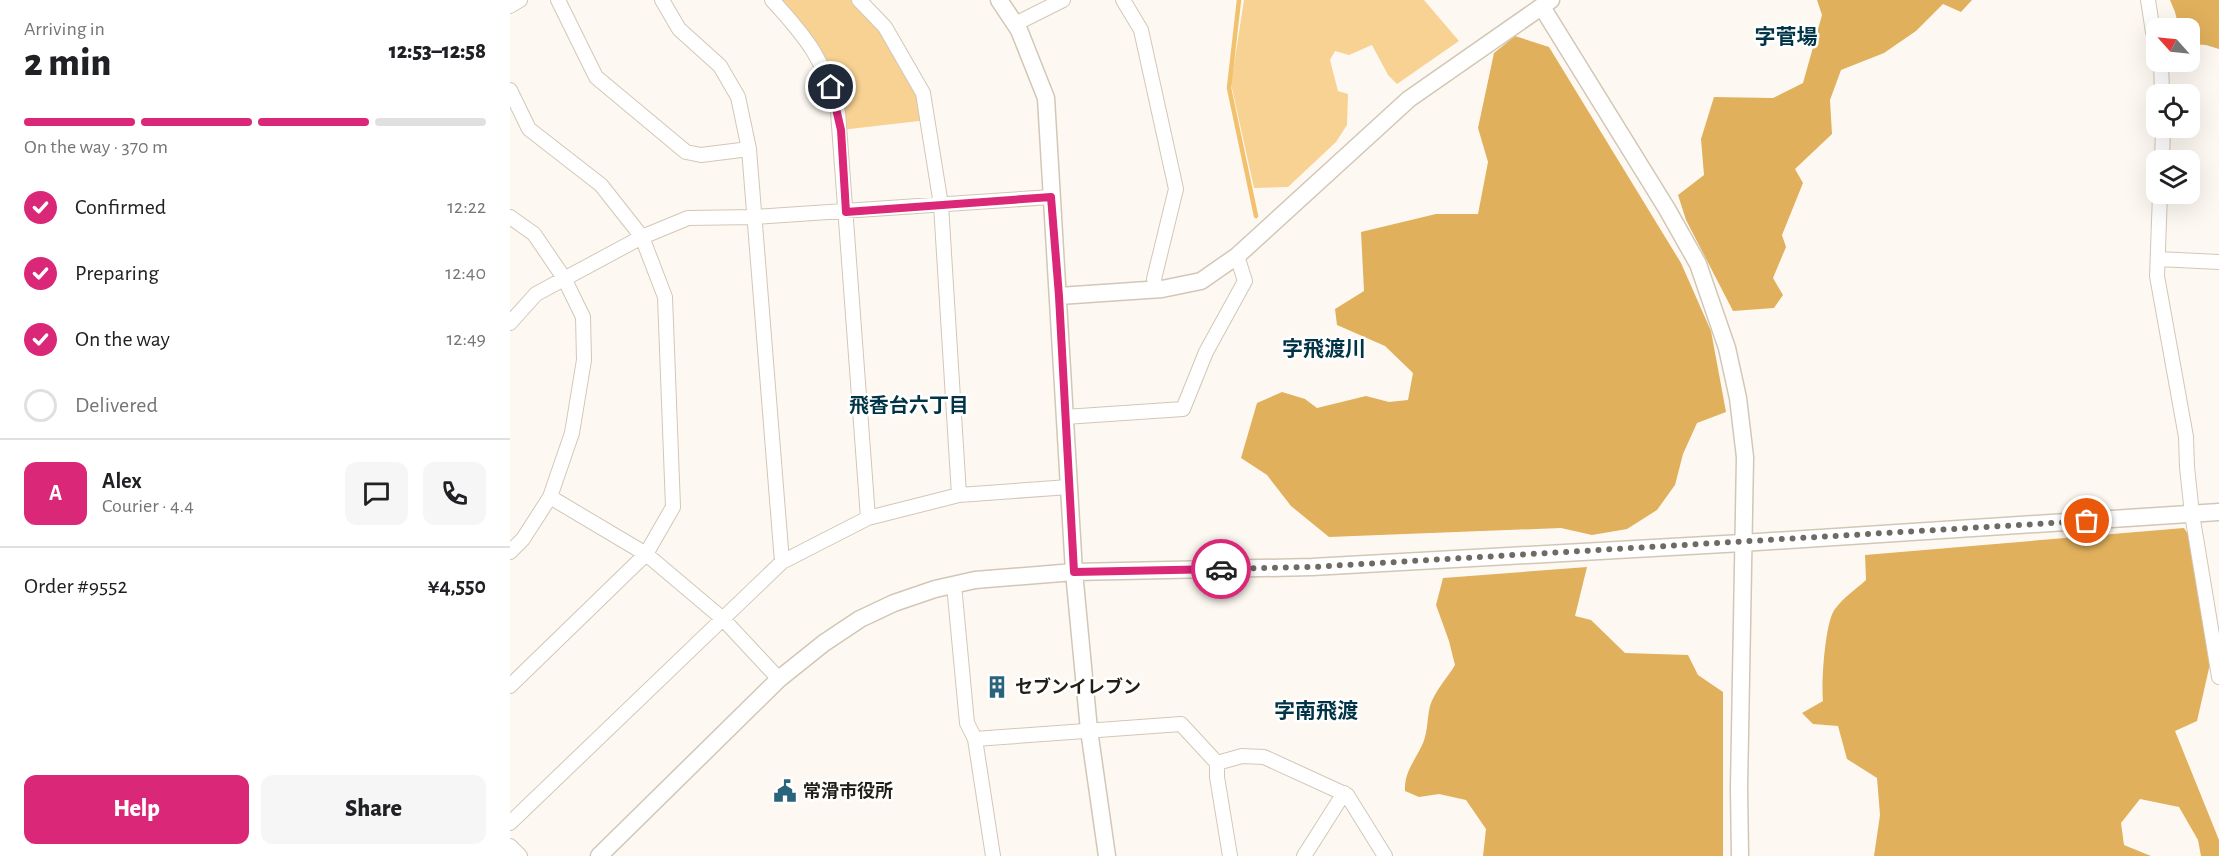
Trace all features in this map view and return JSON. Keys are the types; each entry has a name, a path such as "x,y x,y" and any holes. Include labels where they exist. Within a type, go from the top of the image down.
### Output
{"street":[{"path":"510,6 520,0"},
{"path":"558,0 596,76 686,152 701,155 749,149"},
{"path":"662,0 679,29 720,66 738,97 749,149 782,562"},
{"path":"772,0 799,30 815,53 831,87 841,130 868,518"},
{"path":"859,0 885,27 923,93 941,205 959,495"},
{"path":"999,0 1015,24 1046,98 1074,572 1089,730 1107,856"},
{"path":"1015,24 1063,0"},
{"path":"1124,0 1141,30 1176,189 1154,279 1156,290"},
{"path":"2148,0 2151,18"},
{"path":"1059,296 1156,290 1201,281 1237,256 1409,99 1546,4 1698,264 1727,348 1738,398 1745,458 1742,543 1740,856"},
{"path":"510,90 529,129 601,185 642,237 665,297 673,507 646,554 510,686"},
{"path":"510,323 536,294 642,237 688,218 846,212 1051,197"},
{"path":"2160,204 2157,276 2186,437 2192,514 2219,677"},
{"path":"510,217 534,234 564,278 583,317 584,360 572,433 550,497 523,539 510,552"},
{"path":"1065,417 1182,409 1206,351 1245,281 1237,256"},
{"path":"2158,259 2219,262"},
{"path":"510,823 782,562 868,518 959,495 1069,487"},
{"path":"550,497 646,554 723,619 779,679"},
{"path":"599,856 779,679 824,643 860,620 894,603 935,589 975,580 1074,572 1312,567 1742,543 2219,512"},
{"path":"954,585 967,723 975,739 993,856"},
{"path":"975,739 1181,724 1217,763 1230,856"},
{"path":"1217,763 1242,756 1264,757 1344,793 1385,856"},
{"path":"1304,856 1344,793"},
{"path":"510,846 520,856"}],"shaded area":[{"path":"772,0 859,0 923,93 928,120 841,130 831,87"},
{"path":"1244,0 1424,0 1459,41 1397,84 1388,75 1372,45 1349,55 1335,51 1330,60 1338,91 1348,94 1347,125 1336,142 1288,187 1254,188 1231,84"},
{"path":"1817,0 1972,0 1961,12 1943,4 1916,31 1884,53 1841,70 1830,100 1832,134 1795,169 1803,183 1782,235 1786,247 1773,278 1783,295 1774,308 1733,311 1686,220 1678,195 1704,175 1701,139 1714,97 1773,98 1803,83 1822,15"},
{"path":"2170,0 2219,0 2219,49 2200,45 2200,18 2176,18"},
{"path":"1515,36 1549,47 1681,263 1711,331 1726,412 1697,423 1683,454 1675,485 1657,510 1627,529 1592,535 1561,528 1329,537 1291,506 1267,475 1241,458 1257,403 1282,392 1305,399 1317,408 1366,396 1389,402 1408,400 1413,373 1385,346 1337,325 1335,309 1364,291 1361,232 1436,214 1478,214 1488,162 1478,128 1494,53"},
{"path":"2184,528 2188,534 2210,664 2197,721 2175,731 2219,840 2219,856 2201,856 2198,840 2179,807 2140,799 2121,823 2124,845 2151,856 1874,856 1880,815 1877,778 1847,759 1838,726 1813,724 1802,713 1823,701 1824,653 1829,626 1835,609 1866,580 1865,555"},
{"path":"1587,567 1575,616 1591,620 1625,653 1688,655 1698,675 1723,692 1723,856 1483,856 1486,829 1466,800 1439,794 1419,797 1405,791 1408,772 1425,738 1432,701 1455,665 1436,605 1443,578"}],"waterway":[{"path":"1239,0 1229,88 1256,216"}],"way so far":[{"path":"1221,569 1312,567 2087,521"}],"place":[{"name":"セブンイレブン","path":"997,687"},
{"name":"常滑市役所","path":"785,791"}],"district":[{"name":"字菅場","path":"1786,37"},
{"name":"字飛渡川","path":"1324,349"},
{"name":"飛香台六丁目","path":"909,405"},
{"name":"字南飛渡","path":"1316,711"}],"route":[{"path":"831,87 841,130 846,212 1051,197 1059,296 1074,572 1221,569"}]}
